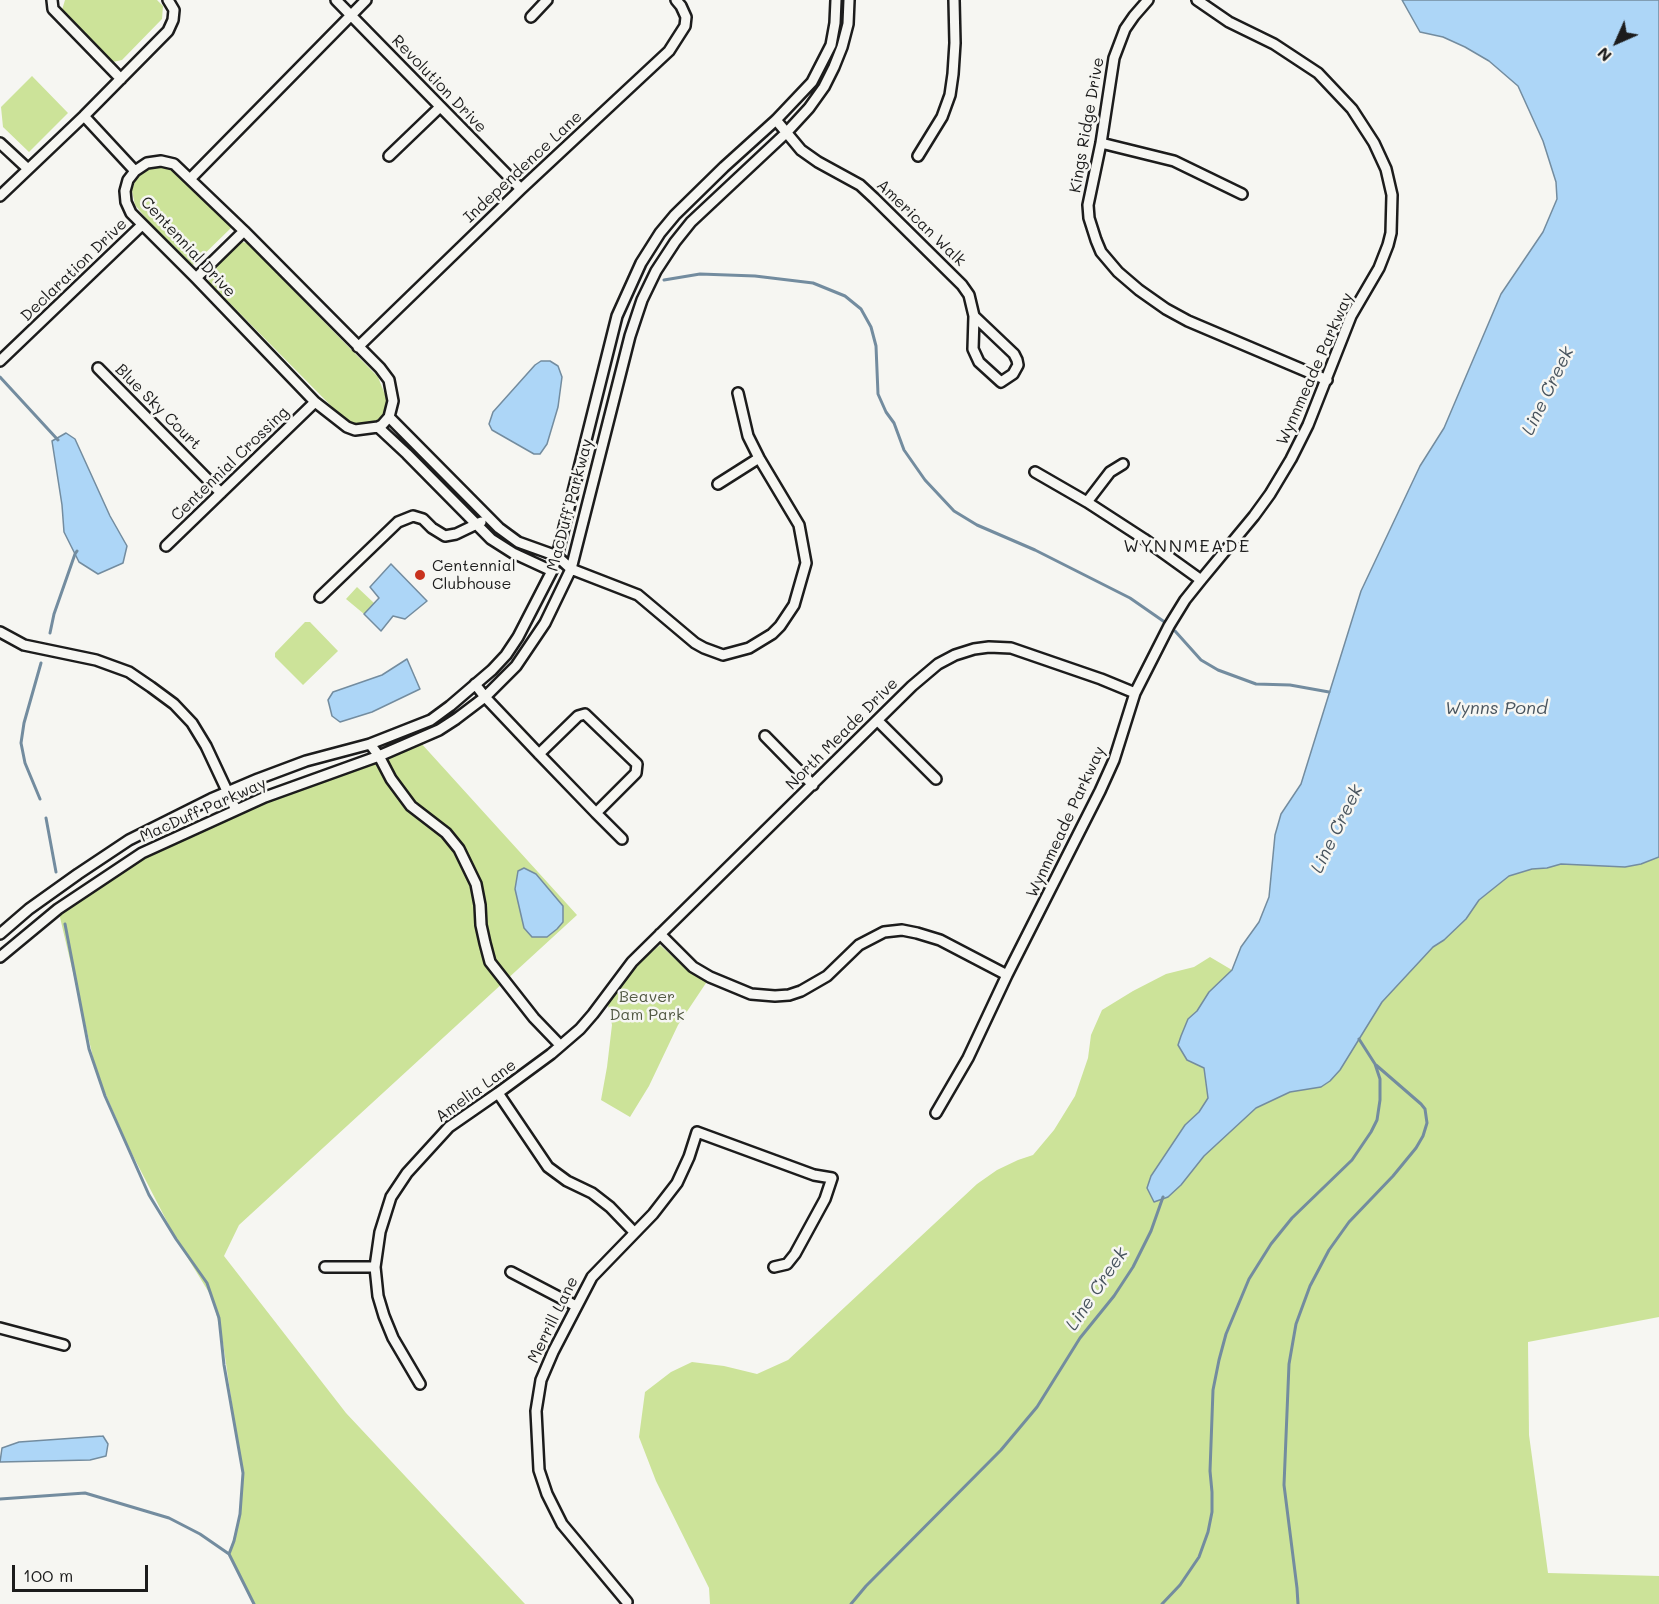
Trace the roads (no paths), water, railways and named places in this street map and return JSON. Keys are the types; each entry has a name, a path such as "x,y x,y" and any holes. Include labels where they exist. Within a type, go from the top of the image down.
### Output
{"street":[{"path":"52,0 53,9 120,79"},
{"path":"0,196 168,31 174,10 168,0"},
{"name":"Revolution Drive","path":"336,0 520,189"},
{"path":"190,179 366,0"},
{"path":"531,16 547,0"},
{"name":"Independence Lane","path":"358,347 520,189 669,51 685,26 686,17 676,0"},
{"name":"MacDuff Parkway","path":"0,934 29,909 129,840 258,778 306,761 370,744 431,720 492,670 506,655 518,637 552,571 617,316 640,263 675,215 776,120 812,82 831,45 836,0"},
{"name":"MacDuff Parkway","path":"0,957 58,909 142,853 236,810 312,779 379,756 439,730 485,697 516,666 545,624 571,569 630,336 642,300 656,271 691,222 810,108 824,87 842,47 848,24 849,0"},
{"path":"918,156 942,117 950,95 953,74 954,0"},
{"name":"Kings Ridge Drive","path":"1148,0 1125,29 1114,58 1106,99 1101,143 1088,205 1089,218 1101,252 1127,281 1149,298 1188,321 1327,380"},
{"name":"Wynnmeade Parkway","path":"936,1113 968,1058 1007,975 1100,791 1114,760 1135,693 1169,626 1185,600 1254,516 1291,459 1327,380 1351,316 1379,267 1391,233 1393,207 1386,169 1364,125 1347,103 1318,73 1274,44 1229,22 1197,0"},
{"path":"389,156 440,107"},
{"path":"84,116 135,171 147,163 161,161 174,164 244,231 358,347 389,380 393,401 389,417 378,427 491,539 513,553 552,571 571,569"},
{"name":"American Walk","path":"776,120 801,150 860,185 962,285 969,295 974,316 973,349 979,362 1001,382 1013,374 1018,365 1017,360 1014,354 974,316"},
{"path":"0,143 28,169"},
{"path":"1101,143 1174,161 1242,194"},
{"name":"Centennial Drive","path":"135,171 128,180 125,191 126,202 131,213 142,225 315,402 347,427 355,429 378,427"},
{"name":"Declaration Drive","path":"0,361 142,225"},
{"path":"196,278 244,231"},
{"name":"Blue Sky Court","path":"98,368 221,493"},
{"path":"389,417 487,517 518,542 557,556 571,569 638,595 695,643 723,655 749,648 780,626 799,591 806,563 799,525 748,436 738,393"},
{"name":"Centennial Crossing","path":"166,546 315,402"},
{"path":"718,484 759,458"},
{"path":"1087,502 1110,472 1123,464"},
{"path":"1035,472 1144,539 1201,580"},
{"path":"320,597 398,522 413,516 423,519 432,528 446,536 478,525 487,517"},
{"path":"0,632 24,645 96,660 129,672 151,687 192,723 206,746 236,810"},
{"name":"North Meade Drive","path":"621,974 912,686 938,664 974,649 1011,648 1135,693"},
{"path":"475,684 622,839"},
{"path":"540,754 578,716 585,714 637,764 636,773 596,813"},
{"path":"878,721 936,779"},
{"path":"765,736 813,785"},
{"path":"370,744 411,806 446,833 459,849 476,884 481,925 490,962 534,1018 560,1046"},
{"path":"660,934 693,967 710,977 752,994 775,996 801,991 827,976 859,945 884,932 902,930 940,940 1007,975"},
{"name":"Amelia Lane","path":"420,1384 393,1338 378,1296 375,1267 380,1232 391,1197 407,1173 449,1126 551,1054 580,1029 621,974"},
{"path":"498,1093 548,1167 592,1193 610,1207 634,1232"},
{"name":"Merrill Lane","path":"627,1602 562,1524 547,1494 539,1470 536,1411 541,1380 592,1277 653,1214 677,1183 697,1132 814,1175 832,1178 825,1199 795,1254 787,1264 774,1267"},
{"path":"325,1267 375,1267"},
{"path":"511,1272 576,1306"},
{"path":"0,1328 64,1345"}],"water":[{"name":"Wynns Pond","path":"1402,0 1659,0 1659,857 1625,867 1561,864 1509,876 1479,900 1466,919 1433,947 1382,1002 1340,1070 1330,1081 1321,1087 1290,1092 1256,1108 1204,1156 1181,1185 1168,1197 1154,1202 1147,1188 1151,1176 1185,1125 1199,1112 1208,1098 1204,1068 1187,1060 1178,1045 1181,1036 1188,1019 1197,1011 1209,992 1232,970 1241,947 1259,922 1269,897 1275,835 1281,814 1301,784 1361,591 1420,466 1444,428 1501,294 1543,232 1557,199 1556,182 1543,141 1518,86 1489,61 1465,47 1443,37 1420,32"},
{"path":"541,361 550,361 558,366 562,377 558,407 547,444 540,454 534,454 492,430 489,424 493,412"},
{"path":"66,433 75,439 110,516 127,546 123,563 98,574 79,562 64,532 52,441"},
{"path":"391,564 427,601 405,619 393,616 381,631 364,614 379,598 370,587"},
{"path":"407,659 420,689 372,712 340,722 332,716 328,700 333,692 382,675"},
{"path":"524,868 536,874 563,906 563,922 547,937 532,937 524,928 515,889 518,871"},
{"path":"103,1436 108,1444 106,1456 90,1460 0,1462 2,1448 19,1442"}],"waterway":[{"path":"664,280 700,274 755,276 813,283 845,296 861,309 871,327 876,346 878,394 894,423 904,450 925,480 954,511 977,525 1035,550 1130,598 1166,623"},
{"path":"0,377 58,440"},
{"path":"50,633 54,614 77,551"},
{"path":"1175,631 1201,660 1218,670 1256,684 1290,685 1329,692"},
{"path":"40,799 25,763 21,743 24,723 41,663"},
{"path":"46,818 56,872"},
{"path":"65,924 89,1049 105,1096 149,1195 207,1283 219,1318 224,1365 243,1473 240,1514 229,1554"},
{"path":"1162,1604 1180,1585 1199,1557 1208,1532 1212,1512 1210,1471 1213,1390 1226,1334 1249,1279 1271,1244 1292,1218 1352,1160 1377,1120 1380,1079 1375,1064 1359,1039"},
{"path":"1298,1604 1284,1485 1289,1364 1296,1324 1310,1286 1329,1250 1349,1222 1416,1148 1427,1123 1425,1109 1421,1104 1376,1065"},
{"name":"Line Creek","path":"851,1604 866,1586 1001,1450 1037,1407 1080,1338 1114,1296 1133,1267 1151,1231 1163,1197"},
{"path":"0,1499 85,1493 169,1518 200,1534 229,1554 254,1604"}],"place":[{"name":"Centennial Clubhouse","path":"420,575"}],"district":[{"name":"WYNNMEADE","path":"1187,546"}],"park label":[{"name":"Beaver Dam Park","path":"647,1006"}]}
